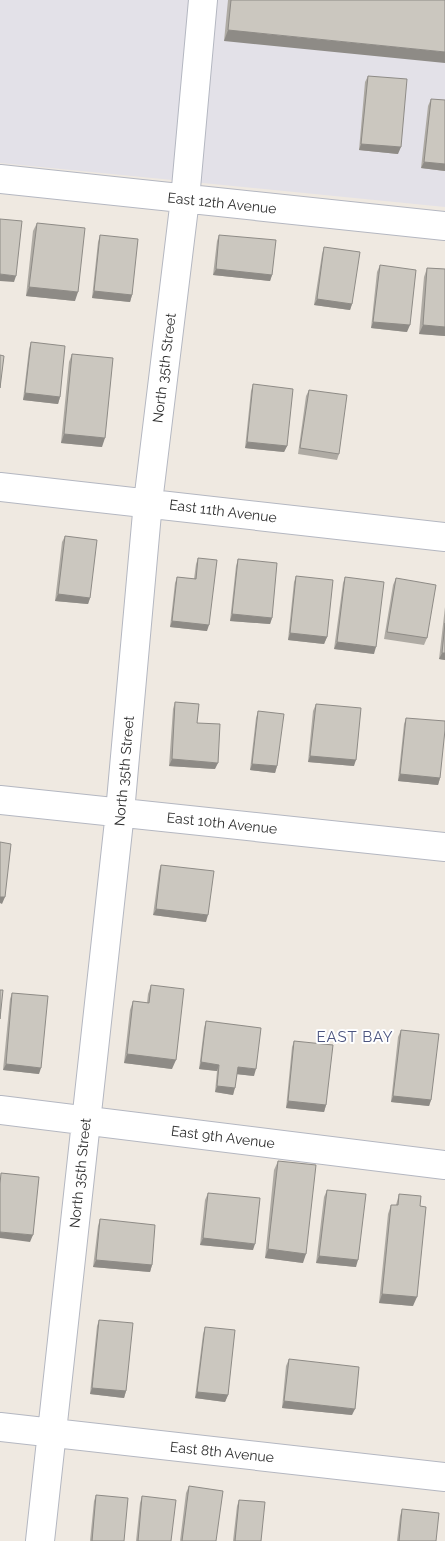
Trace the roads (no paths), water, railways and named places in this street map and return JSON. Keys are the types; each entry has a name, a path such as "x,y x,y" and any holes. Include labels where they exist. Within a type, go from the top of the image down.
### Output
{"street":[{"name":"North 35th Street","path":"40,1541 120,812 148,502 185,199 203,0"},
{"name":"East 12th Avenue","path":"0,179 445,226"},
{"name":"East 11th Avenue","path":"0,487 148,502 445,537"},
{"name":"East 10th Avenue","path":"0,800 445,847"},
{"name":"East 9th Avenue","path":"0,1110 86,1119 445,1165"},
{"name":"East 8th Avenue","path":"0,1427 445,1477"}],"district":[{"name":"EAST BAY","path":"355,1037"}]}
